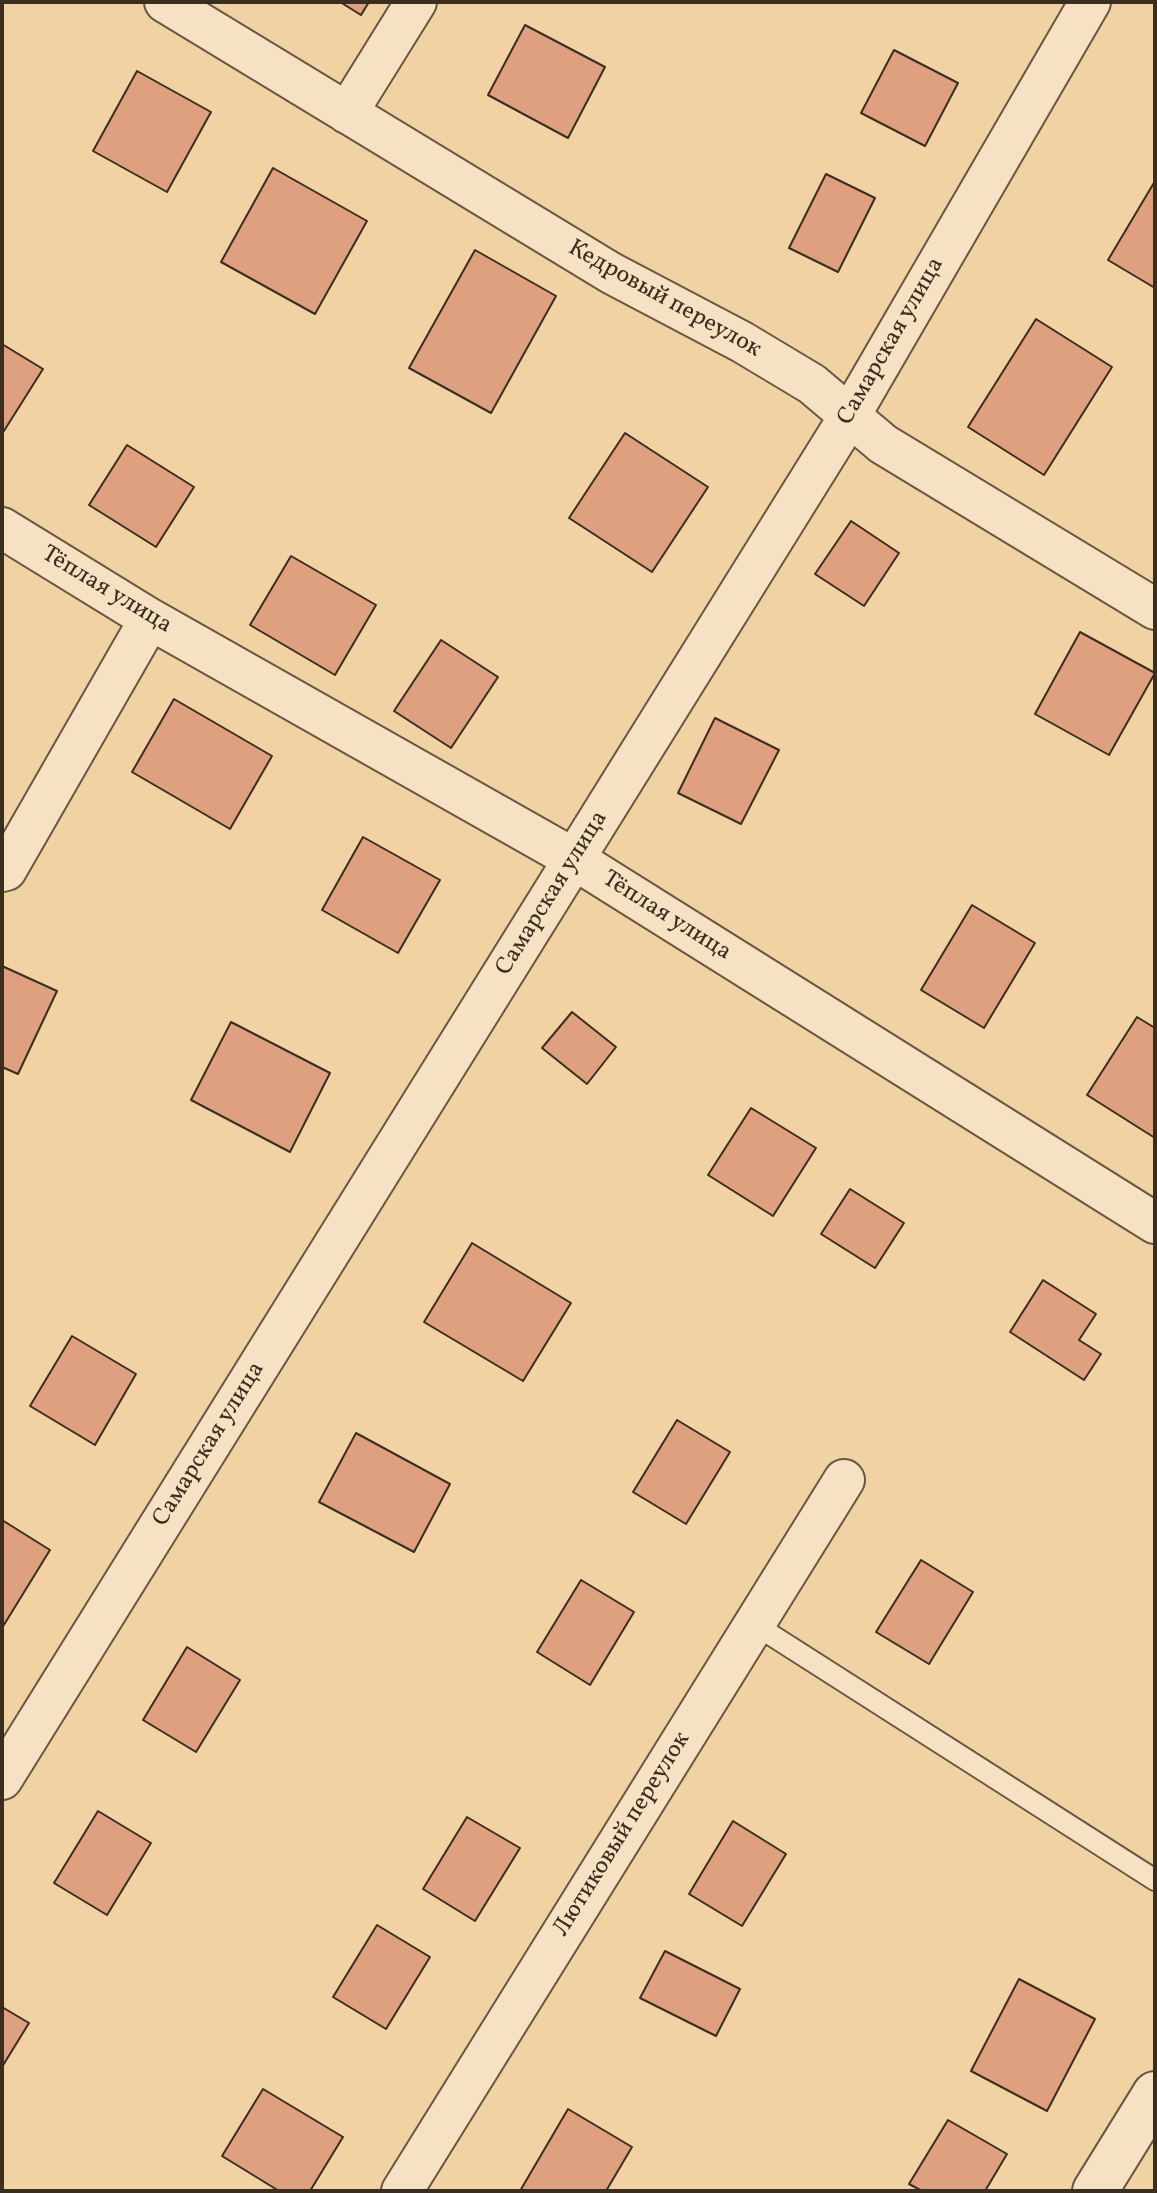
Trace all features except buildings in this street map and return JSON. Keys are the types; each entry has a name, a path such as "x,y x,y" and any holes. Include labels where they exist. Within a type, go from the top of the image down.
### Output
{"street":[{"name":"Кедровый переулок","path":"165,2 611,273 742,342 812,384 883,444 1155,609"},
{"path":"347,113 416,2"},
{"name":"Самарская улица","path":"2,1779 849,417 1090,2"},
{"name":"Тёплая улица","path":"2,528 150,619 574,859 1155,1223"},
{"path":"2,871 6,870 150,619"},
{"name":"Лютиковый переулок","path":"402,2191 844,1480"},
{"path":"1095,2191 1155,2094"}],"lane":[{"path":"754,1624 1155,1880"}]}
